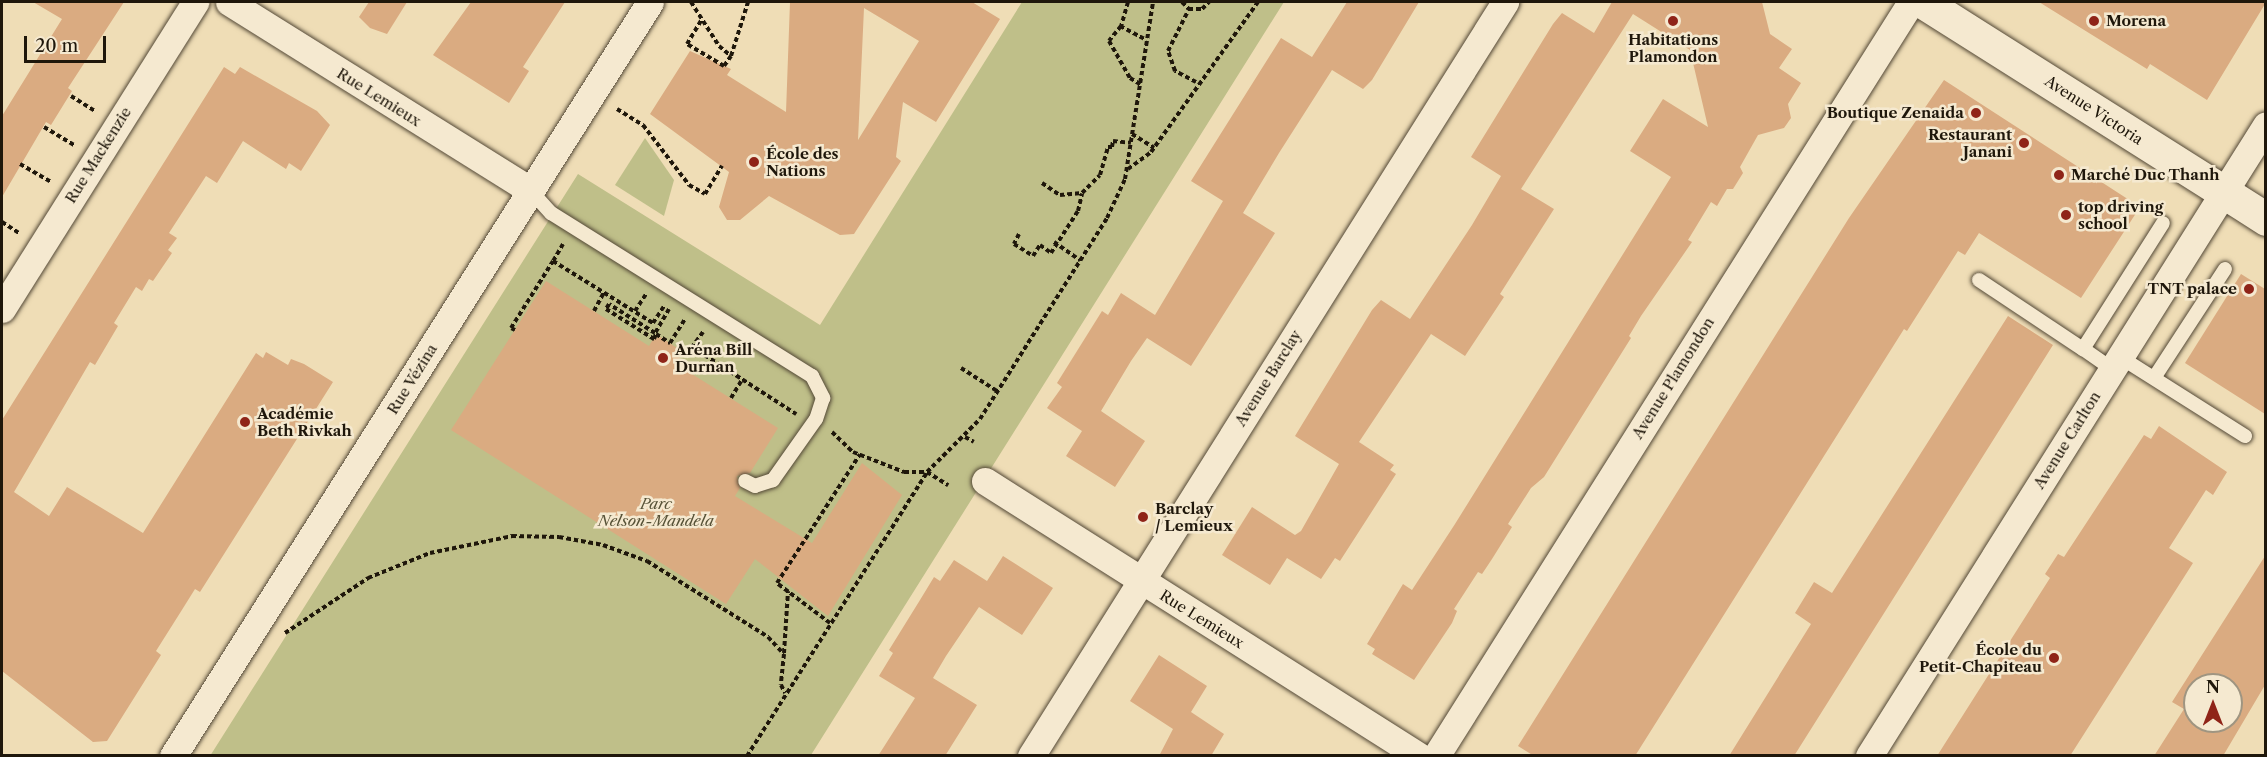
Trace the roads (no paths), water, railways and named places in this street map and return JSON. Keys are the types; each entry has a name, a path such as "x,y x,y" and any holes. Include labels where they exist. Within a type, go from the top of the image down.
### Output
{"street":[{"name":"Rue Mackenzie","path":"2,309 195,2"},
{"name":"Rue Lemieux","path":"228,2 531,191"},
{"name":"Rue Vézina","path":"173,756 650,2"},
{"name":"Avenue Barclay","path":"1031,756 1505,2"},
{"name":"Avenue Plamondon","path":"1436,756 1911,2"},
{"name":"Avenue Victoria","path":"1923,2 2265,219"},
{"name":"Avenue Carlton","path":"1869,756 2265,125"},
{"name":"Rue Lemieux","path":"986,481 1419,756"}],"lane":[{"path":"531,191 551,213 812,376 823,398 816,419 773,480 755,486 745,481"},
{"path":"2083,349 2163,223"},
{"path":"2154,378 2225,269"},
{"path":"1979,280 2083,349 2154,378 2245,436"}],"place":[{"name":"Habitations Plamondon","path":"1673,21"},
{"name":"Morena","path":"2094,21"},
{"name":"Boutique Zenaida","path":"1976,113"},
{"name":"Restaurant Janani","path":"2024,143"},
{"name":"École des Nations","path":"754,162"},
{"name":"Marché Duc Thanh","path":"2059,175"},
{"name":"top driving school","path":"2066,215"},
{"name":"TNT palace","path":"2249,289"},
{"name":"Aréna Bill Durnan","path":"663,358"},
{"name":"Académie Beth Rivkah","path":"245,422"},
{"name":"Barclay / Lemieux","path":"1143,517"},
{"name":"École du Petit-Chapiteau","path":"2054,658"}],"park label":[{"name":"Parc Nelson-Mandela","path":"656,512"}]}
